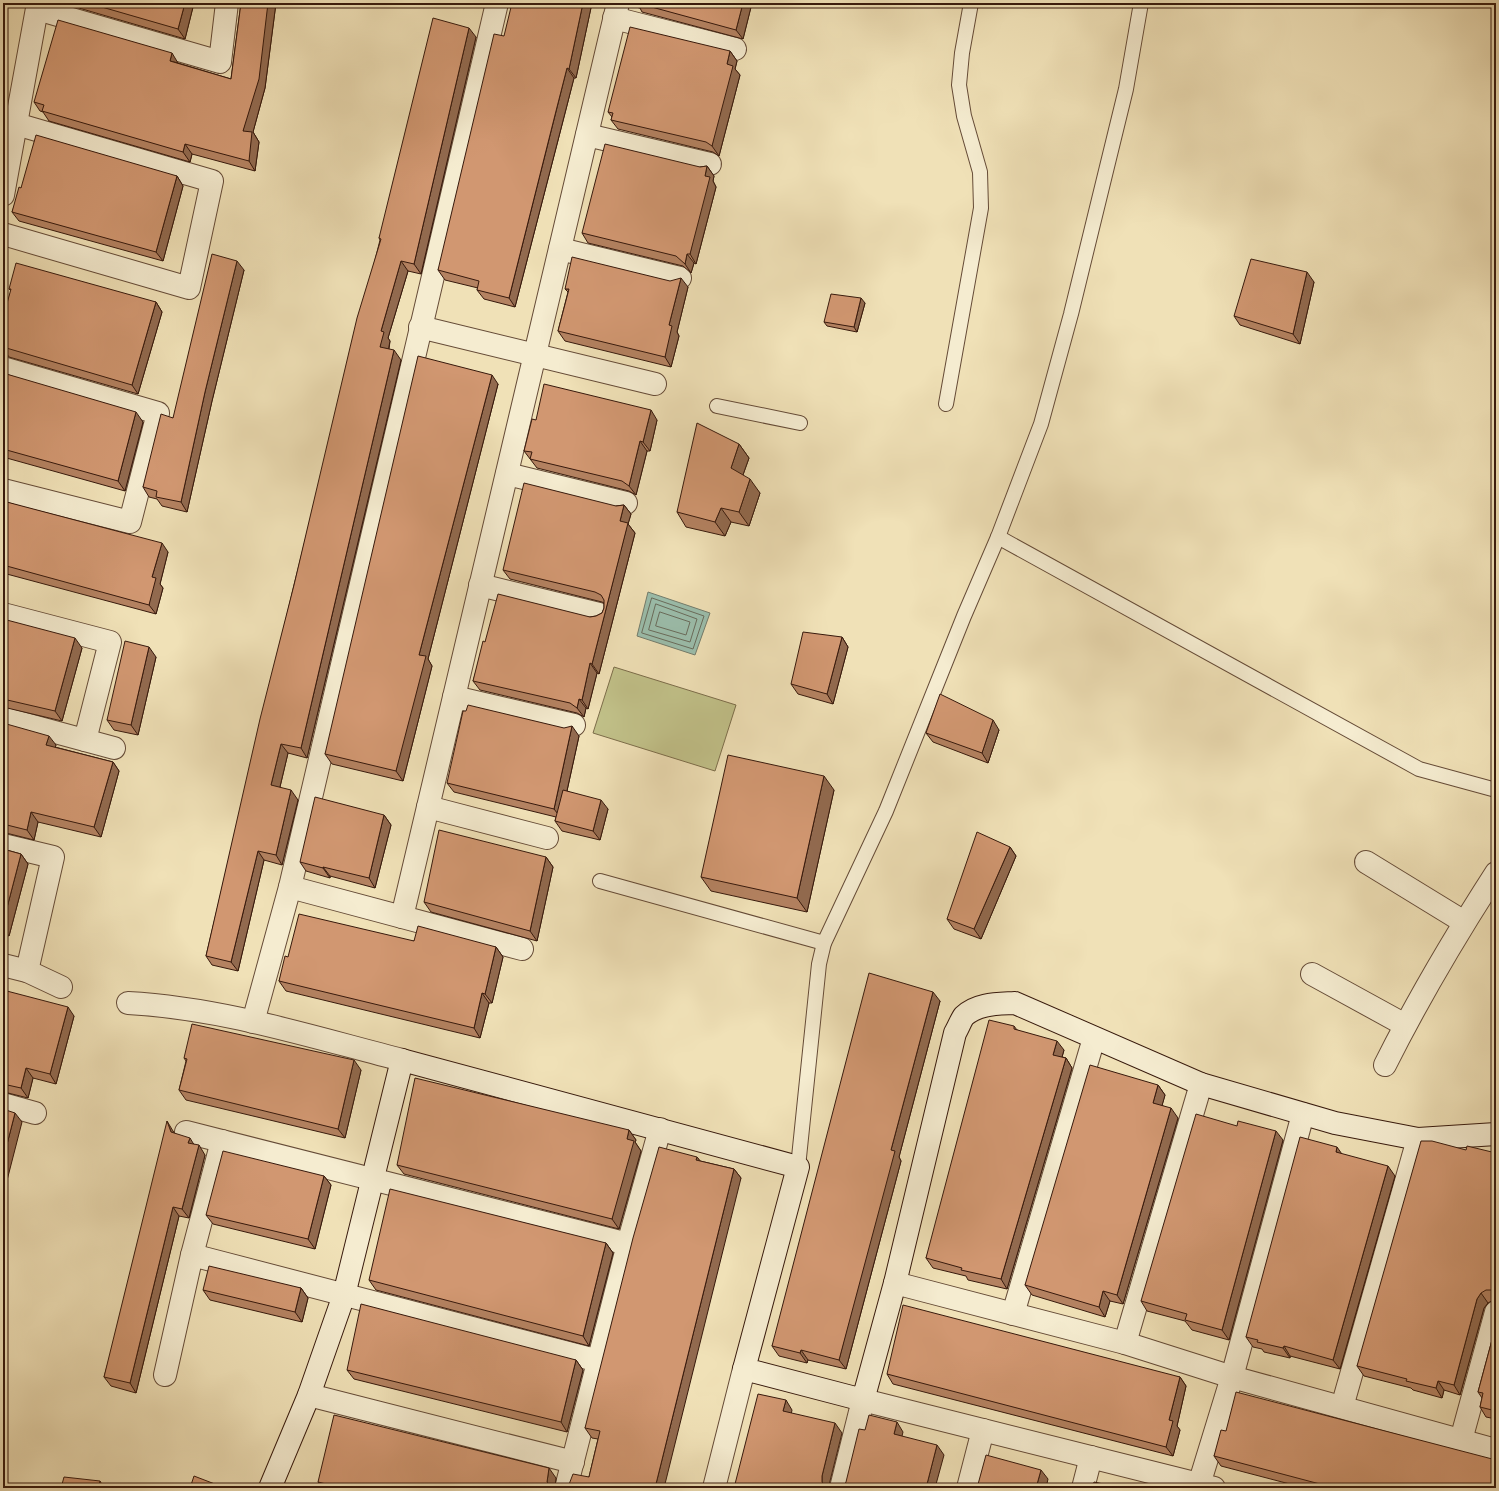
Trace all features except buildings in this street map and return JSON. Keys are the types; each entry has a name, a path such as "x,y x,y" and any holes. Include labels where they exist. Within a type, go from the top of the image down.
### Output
{"street":[{"path":"3,195 38,6 220,62 227,3"},
{"path":"253,1022 290,888 420,327 498,3"},
{"path":"402,917 616,11 735,49"},
{"path":"3,234 189,288 212,181 16,124"},
{"path":"587,134 710,164"},
{"path":"560,249 680,278"},
{"path":"420,327 655,384"},
{"path":"3,368 158,414 130,522 3,490"},
{"path":"507,474 626,503"},
{"path":"480,585 599,614"},
{"path":"3,614 110,642 85,740"},
{"path":"454,697 574,725"},
{"path":"3,718 114,748"},
{"path":"428,808 547,838"},
{"path":"3,845 53,857 27,971"},
{"path":"1366,862 1464,922"},
{"path":"1385,1065 1405,1025 1464,922 1496,873"},
{"path":"290,888 522,949"},
{"path":"3,965 27,971 61,987"},
{"path":"1312,974 1405,1025"},
{"path":"841,1488 895,1283 955,1033 964,1017 980,1006 1015,1003 1201,1084 1335,1123 1418,1139 1496,1134"},
{"path":"128,1004 189,1009 253,1022 402,1060 798,1167 714,1488"},
{"path":"1013,1314 1094,1038"},
{"path":"270,1488 309,1395 344,1295 402,1060"},
{"path":"1125,1343 1201,1084"},
{"path":"3,1104 36,1113"},
{"path":"744,1369 1204,1487 1303,1114"},
{"path":"566,1488 628,1244 660,1129"},
{"path":"186,1132 628,1244"},
{"path":"1342,1407 1418,1139"},
{"path":"165,1375 192,1255 222,1142"},
{"path":"192,1255 599,1361"},
{"path":"895,1283 1125,1343 1232,1377 1496,1450"},
{"path":"1461,1440 1496,1312"},
{"path":"309,1395 573,1462"},
{"path":"968,1488 983,1430"},
{"path":"1083,1488 1091,1457"}],"lane":[{"path":"946,404 981,208 980,172 964,116 959,85 962,53 971,3"},
{"path":"798,1167 819,964 824,943 886,811 964,616 998,537 1041,424 1071,314 1126,88 1141,3"},
{"path":"717,406 800,423"},
{"path":"998,537 1419,769 1496,790"},
{"path":"600,881 824,943"}],"green space":[{"path":"614,667 736,705 715,771 593,733"}],"water":[{"path":"648,592 710,613 695,655 637,636"}]}
